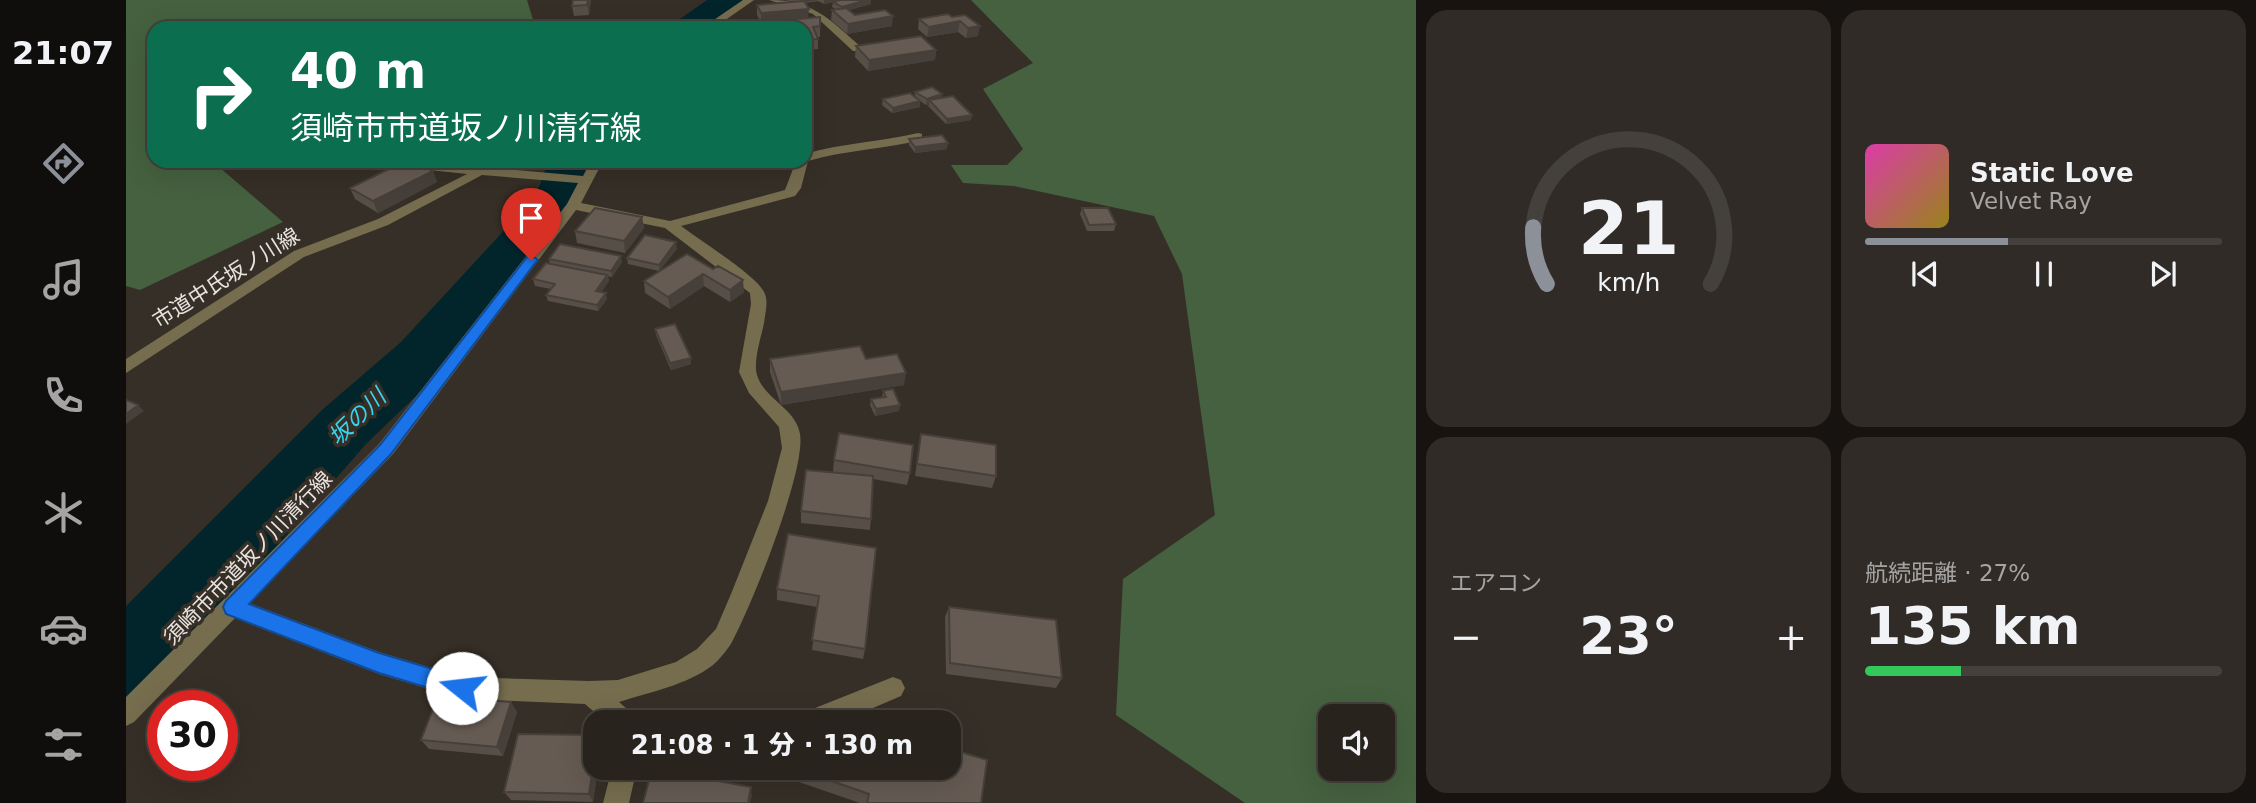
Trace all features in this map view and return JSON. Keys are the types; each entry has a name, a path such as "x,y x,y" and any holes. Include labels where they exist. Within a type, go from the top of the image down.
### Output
{"street":[{"path":"718,21 749,0"},
{"path":"774,0 816,12 857,49 886,48"},
{"path":"812,156 834,149 885,145 918,137"},
{"path":"457,168 584,180"},
{"name":"須崎市市道坂ノ川清行線","path":"126,714 386,449 573,205 592,168"},
{"path":"670,225 790,192 794,188 800,168"},
{"name":"市道中氏坂ノ川線","path":"126,367 299,254 383,222 464,181 479,170"},
{"path":"233,607 379,663 462,688 589,693 618,691 681,671 705,657 724,636 765,533 785,477 793,443 791,430 750,383 747,372 759,304 757,292 670,225 573,205"},
{"path":"840,710 893,688"},
{"path":"589,693 610,710"},
{"path":"617,803 622,780"}],"green space":[{"path":"126,0 527,0 533,21 147,21 147,168 220,168 283,222 140,290 126,286"},
{"path":"971,0 1416,0 1416,803 1245,803 1116,715 1123,579 1215,515 1182,274 1154,216 1014,186 963,183 951,165 1007,165 1023,149 983,89 1033,63"}],"building":[{"path":"573,0 588,0 587,5 572,6"},
{"path":"867,0 842,7 833,2"},
{"path":"804,1 809,9 761,13 757,5"},
{"path":"846,8 855,15 885,10 893,16 848,24 832,10"},
{"path":"948,14 952,17 965,15 980,26 968,28 960,21 929,27 919,19"},
{"path":"820,17 820,26 813,27 818,39 812,39 812,21 773,21"},
{"path":"921,36 936,50 869,60 856,46"},
{"path":"932,87 942,94 927,99 915,92"},
{"path":"910,93 920,101 893,108 883,99"},
{"path":"953,96 972,115 947,119 929,100"},
{"path":"942,135 948,143 915,147 909,139"},
{"path":"391,168 427,168 433,171 373,201 350,188"},
{"path":"595,208 642,217 624,241 575,231"},
{"path":"1082,208 1108,208 1116,224 1089,225"},
{"path":"645,235 676,242 659,265 627,258"},
{"path":"560,244 621,256 611,271 549,259"},
{"path":"687,254 713,269 718,266 743,280 730,290 703,274 668,297 644,281"},
{"path":"546,263 607,275 596,291 606,293 597,305 546,295 555,284 533,279"},
{"path":"675,324 691,358 670,363 655,329"},
{"path":"860,346 866,359 897,354 906,373 781,392 770,359"},
{"path":"893,389 900,405 876,409 871,399 886,397 883,391"},
{"path":"126,400 138,405 126,414"},
{"path":"839,433 913,445 910,473 834,460"},
{"path":"921,434 996,445 996,476 917,464"},
{"path":"806,470 873,476 871,519 801,511"},
{"path":"788,534 876,548 865,649 812,640 819,596 777,589"},
{"path":"949,607 1056,620 1062,678 950,663"},
{"path":"438,696 511,702 497,747 421,740"},
{"path":"518,734 583,735 583,780 591,780 589,794 504,792"},
{"path":"961,752 987,760 981,803 867,803 869,794 829,780 961,780"},
{"path":"649,780 712,780 751,787 748,803 643,803"}],"waterway":[{"name":"坂の川","path":"699,21 729,0"},
{"name":"坂の川","path":"126,661 344,427 422,356 477,289 539,221 563,185 568,168"}],"route":[{"path":"462,688 379,663 233,607 386,449 531,260"}]}
